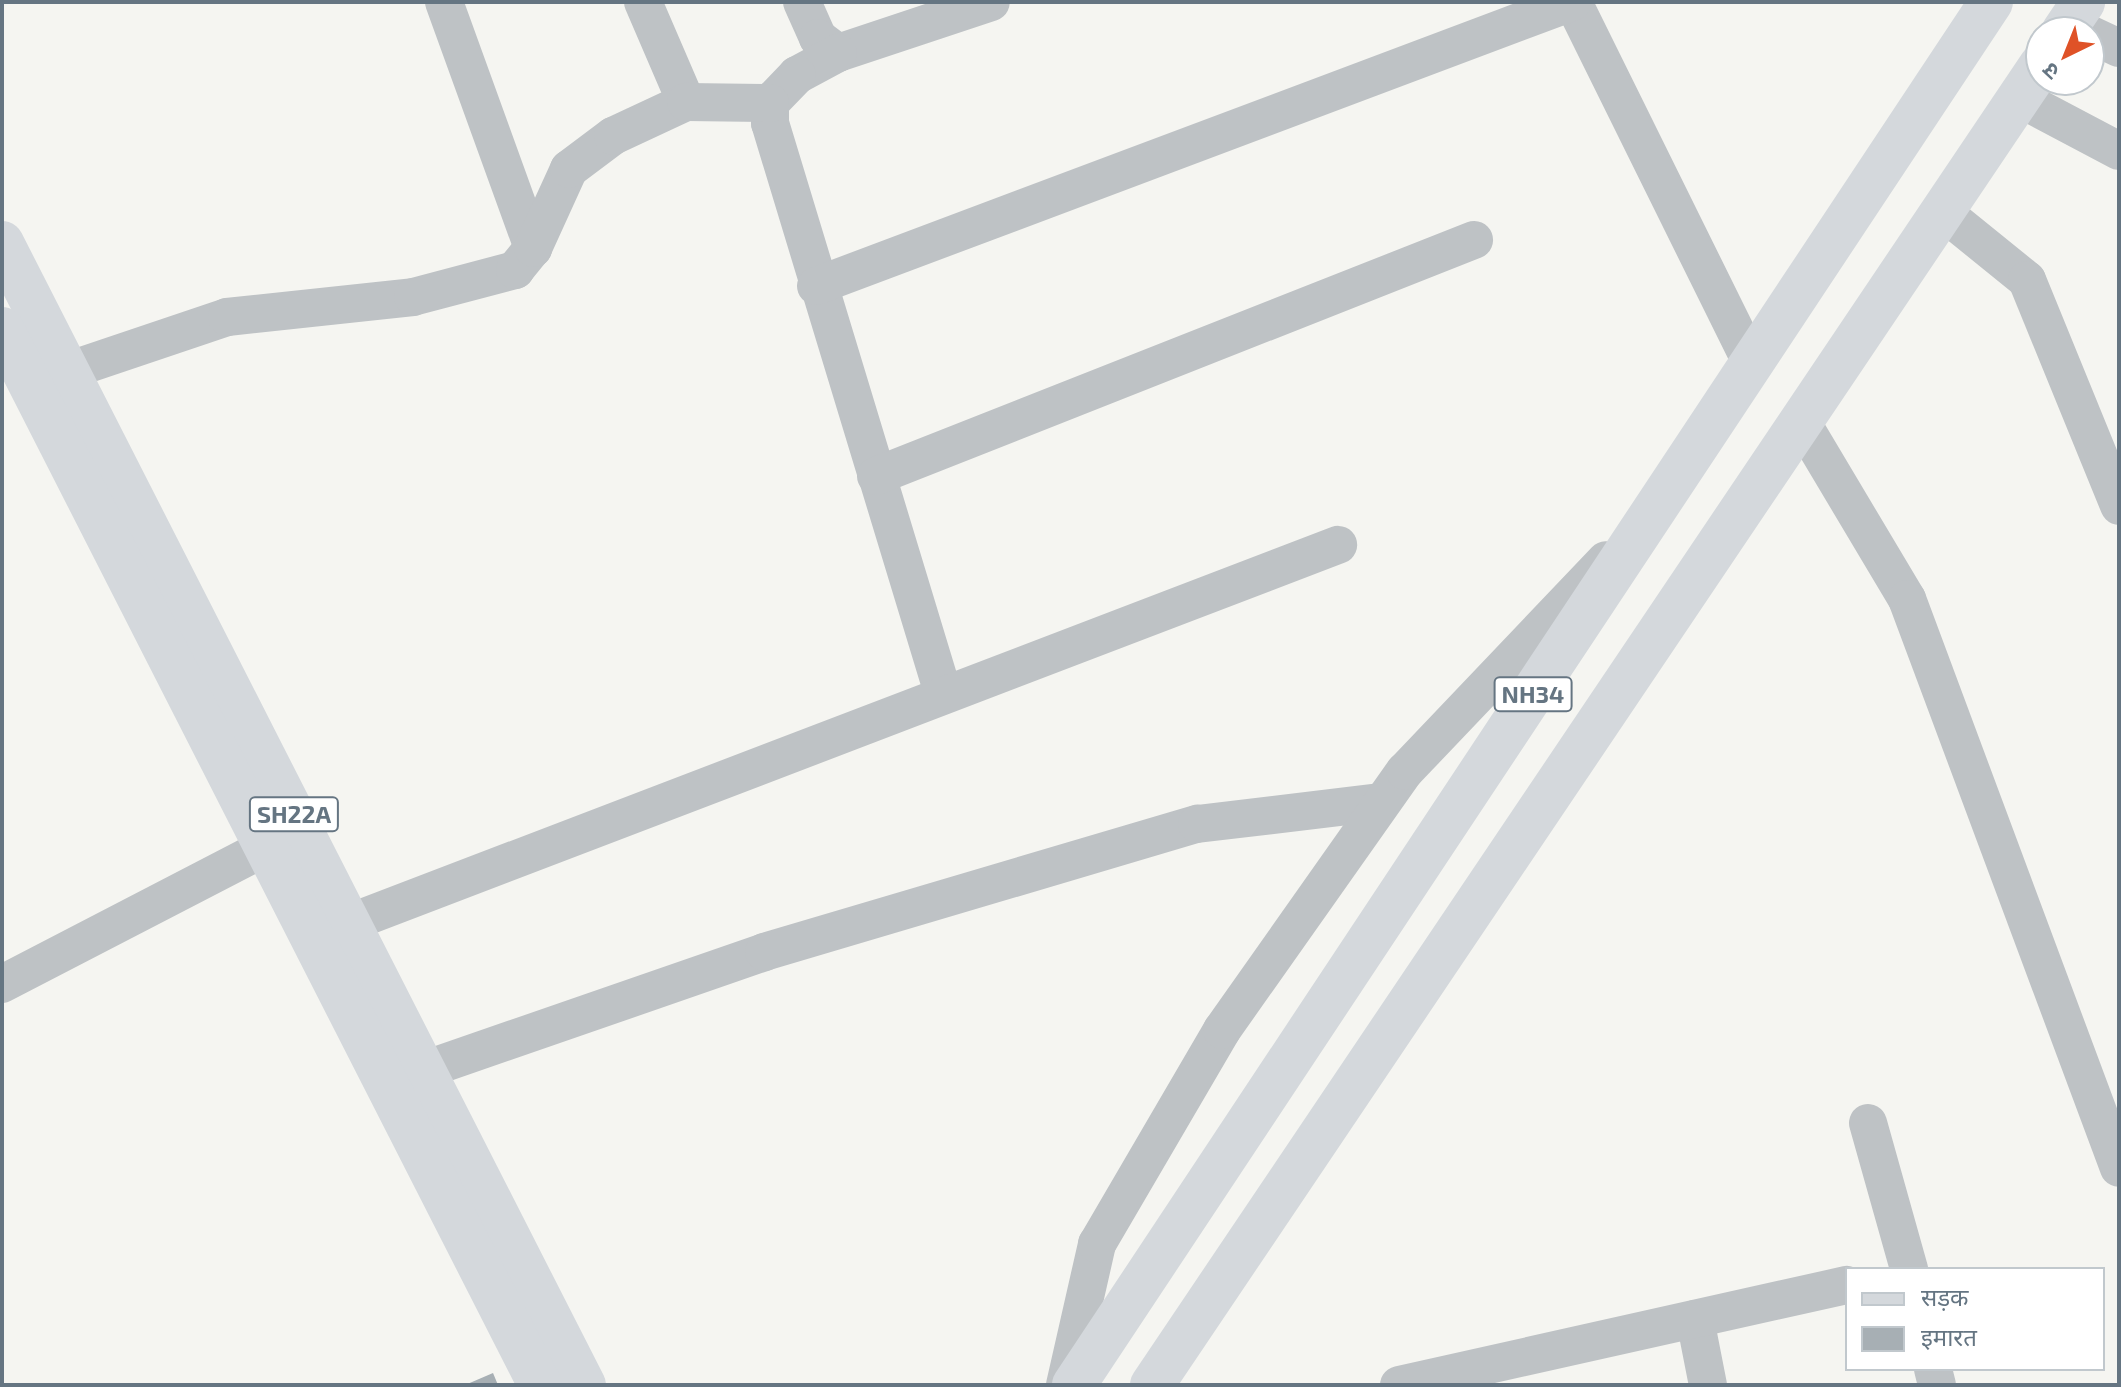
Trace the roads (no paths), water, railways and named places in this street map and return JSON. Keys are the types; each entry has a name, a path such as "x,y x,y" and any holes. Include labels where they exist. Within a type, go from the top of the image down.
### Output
{"main road":[{"name":"NH34","path":"1074,1385 1991,2"},
{"name":"NH34","path":"1152,1385 2025,89"},
{"name":"SH22A","path":"2,243 584,1385"},
{"name":"SH22A","path":"2,329 540,1385"}],"street":[{"path":"444,2 533,248"},
{"path":"643,2 686,102"},
{"path":"802,2 818,38 838,53"},
{"path":"67,371 227,317 413,297 491,279 515,270 533,248 569,169 613,136 686,102 770,103 797,75 838,53 991,2"},
{"path":"816,286 1572,2 1752,364"},
{"path":"2048,96 2119,151"},
{"path":"770,103 816,286 943,693"},
{"path":"1943,212 2027,280 2119,506"},
{"path":"876,476 1474,240"},
{"path":"1802,423 1907,599 2119,1168"},
{"path":"1065,1385 1097,1244 1116,1202 1222,1030 1382,802 1454,715 1654,512"},
{"path":"349,923 943,693 1338,545"},
{"path":"424,1070 764,952 1197,824 1382,802"},
{"path":"2,984 266,847"},
{"path":"1868,1123 1908,1267"},
{"path":"1399,1385 1845,1285"},
{"path":"1695,1319 1708,1385"}]}
